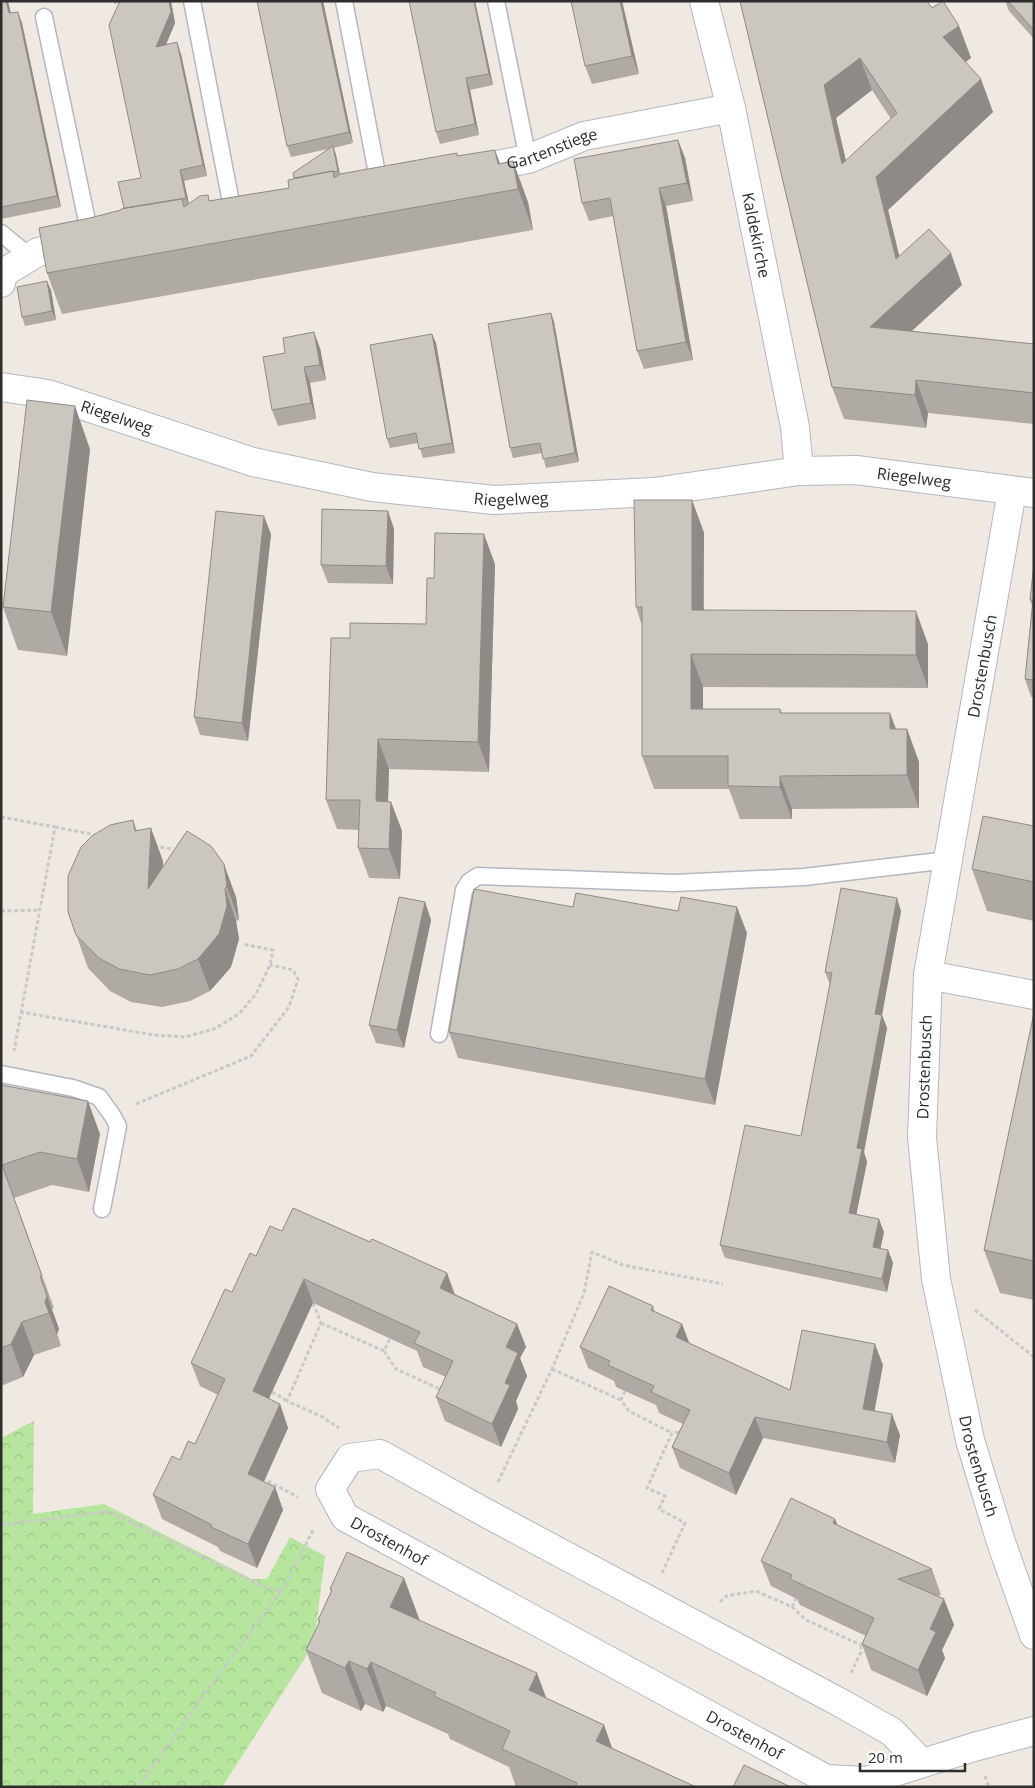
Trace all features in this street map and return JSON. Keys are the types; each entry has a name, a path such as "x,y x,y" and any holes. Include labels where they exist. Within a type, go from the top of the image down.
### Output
{"street":[{"name":"Kaldekirche","path":"704,1 731,108 795,427 799,470"},
{"name":"Gartenstiege","path":"454,174 528,159 584,136 731,108"},
{"path":"354,195 408,183"},
{"path":"206,223 263,213"},
{"path":"1,283 3,273 38,252 120,236"},
{"name":"Riegelweg","path":"1,387 48,394 253,462 372,487 494,500 654,492 799,470 856,470 1023,492"},
{"name":"Drostenbusch","path":"1023,492 948,860 928,975 922,1137 936,1279 970,1440 1001,1542 1034,1636"},
{"path":"928,975 1034,994"},
{"name":"Drostenhof","path":"922,1763 892,1732 380,1454 350,1458 330,1489 345,1517 826,1779 866,1781 1034,1731"}],"lane":[{"path":"192,1 234,218"},
{"path":"344,1 380,189"},
{"path":"496,1 528,159"},
{"path":"44,17 91,241"},
{"path":"1,233 30,256"},
{"path":"439,1034 464,890 469,882 478,876 674,883 804,878 948,860"},
{"path":"5,1075 73,1088 99,1097 118,1126 102,1209"}],"path":[{"path":"1,817 104,836"},
{"path":"5,1075 20,1012 55,827"},
{"path":"152,845 172,849"},
{"path":"1,911 40,910"},
{"path":"20,1012 154,1035 185,1037 214,1029 239,1014 256,994 270,965 273,950 242,944"},
{"path":"112,1115 250,1056 289,1007 298,979 293,970 270,965"},
{"path":"484,1512 552,1369 584,1293 592,1252 623,1266 723,1284"},
{"path":"313,1303 321,1323 384,1351 396,1369 444,1391 453,1388"},
{"path":"973,1309 1034,1357"},
{"path":"287,1401 321,1323"},
{"path":"384,1351 390,1338"},
{"path":"552,1369 621,1400 629,1411 672,1433 689,1432"},
{"path":"621,1400 625,1391"},
{"path":"272,1392 321,1416"},
{"path":"648,1600 685,1523 659,1509 665,1496 647,1488 672,1433"},
{"path":"257,1476 303,1499"},
{"path":"138,1787 281,1591 320,1517 338,1503"},
{"path":"1,1525 106,1512 112,1513 260,1585 281,1591"},
{"path":"733,1594 756,1591 792,1607 806,1620 861,1645 870,1641"},
{"path":"792,1607 796,1598"},
{"path":"850,1675 861,1652 861,1645"}],"green space":[{"path":"34,1421 33,1514 104,1504 252,1579 267,1579 290,1537 325,1556 314,1644 222,1787 1,1787 1,1438"}],"building":[{"path":"1,1 6,1 9,13 18,12 57,196 1,207"},
{"path":"120,1 169,1 171,12 156,47 177,42 203,165 180,170 186,198 124,208 118,182 141,178 109,25"},
{"path":"257,1 321,1 349,132 287,146"},
{"path":"409,1 474,1 489,74 466,78 475,124 436,132"},
{"path":"571,1 620,1 632,56 585,66"},
{"path":"740,1 927,1 932,8 943,1 959,26 943,37 981,79 876,177 896,259 929,229 951,253 870,327 1034,344 1034,393 916,380 915,395 832,387","holes":["860,58 897,113 842,164 824,85"]},
{"path":"1008,1 1034,1 1034,30"},
{"path":"678,140 687,183 659,188 686,342 637,351 610,198 582,203 574,159"},
{"path":"333,146 338,171 294,178 293,173"},
{"path":"495,150 498,164 513,161 518,189 47,273 39,228 90,218 121,209 182,199 184,207 200,196 208,195 209,201 289,188 288,180 333,171 334,178 340,174 457,153 457,156"},
{"path":"47,281 52,311 22,317 17,287"},
{"path":"551,313 575,453 543,459 540,443 510,448 488,324"},
{"path":"314,332 320,365 304,367 311,403 272,410 263,357 285,353 283,338"},
{"path":"432,334 452,443 419,449 416,433 387,439 370,345"},
{"path":"27,400 75,406 51,612 3,607"},
{"path":"634,500 692,500 692,610 916,611 916,655 691,654 691,709 780,709 780,713 890,713 890,729 907,729 907,775 780,776 780,787 728,786 728,756 642,756 642,607 636,607"},
{"path":"322,509 388,511 386,566 321,565"},
{"path":"216,511 264,516 242,723 194,717"},
{"path":"435,533 484,534 478,742 378,739 376,801 391,802 389,849 358,848 360,800 326,800 331,638 350,638 350,623 426,624 427,578 434,578"},
{"path":"1034,563 1034,680 1025,679 1033,600 1030,600"},
{"path":"983,816 1034,826 1034,882 972,869"},
{"path":"133,820 135,831 151,828 148,889 187,831 211,846 224,864 227,887 225,888 227,906 219,934 198,959 178,969 150,975 119,969 99,958 76,935 68,912 68,876 81,847 92,836 110,825"},
{"path":"841,888 897,898 875,1014 882,1015 857,1148 862,1149 849,1213 879,1219 873,1247 888,1250 882,1279 720,1245 745,1125 801,1136 832,973 825,972"},
{"path":"474,889 573,907 576,893 678,911 681,897 737,907 705,1079 449,1032"},
{"path":"399,897 425,902 397,1030 369,1025"},
{"path":"1034,1013 1034,1261 984,1250"},
{"path":"1,1085 88,1101 77,1159 40,1152 2,1165 42,1276 40,1276 47,1296 45,1302 49,1313 22,1322 11,1344 1,1348"},
{"path":"293,1208 370,1242 372,1239 447,1273 440,1288 517,1324 506,1347 518,1353 505,1383 510,1385 492,1424 436,1397 453,1361 414,1343 420,1332 304,1279 253,1391 280,1404 248,1474 275,1487 248,1544 211,1527 212,1525 153,1495 172,1456 180,1460 188,1441 195,1444 225,1379 191,1363 225,1289 232,1292 250,1253 256,1256 270,1226 282,1231"},
{"path":"609,1286 653,1306 651,1310 682,1324 676,1337 790,1390 802,1330 875,1344 863,1409 892,1414 887,1442 755,1417 729,1473 672,1447 690,1410 651,1392 654,1386 608,1365 610,1361 580,1347"},
{"path":"791,1498 835,1519 833,1523 932,1569 898,1579 944,1599 930,1629 936,1632 918,1670 862,1644 874,1618 790,1579 792,1575 761,1561"},
{"path":"347,1552 404,1578 390,1607 537,1673 529,1690 604,1725 596,1741 696,1787 575,1787 577,1783 502,1749 510,1731 434,1696 436,1693 371,1662 367,1669 349,1661 345,1668 306,1650 320,1621 318,1620 332,1590 330,1589"},
{"path":"744,1765 791,1787 733,1787"}]}
